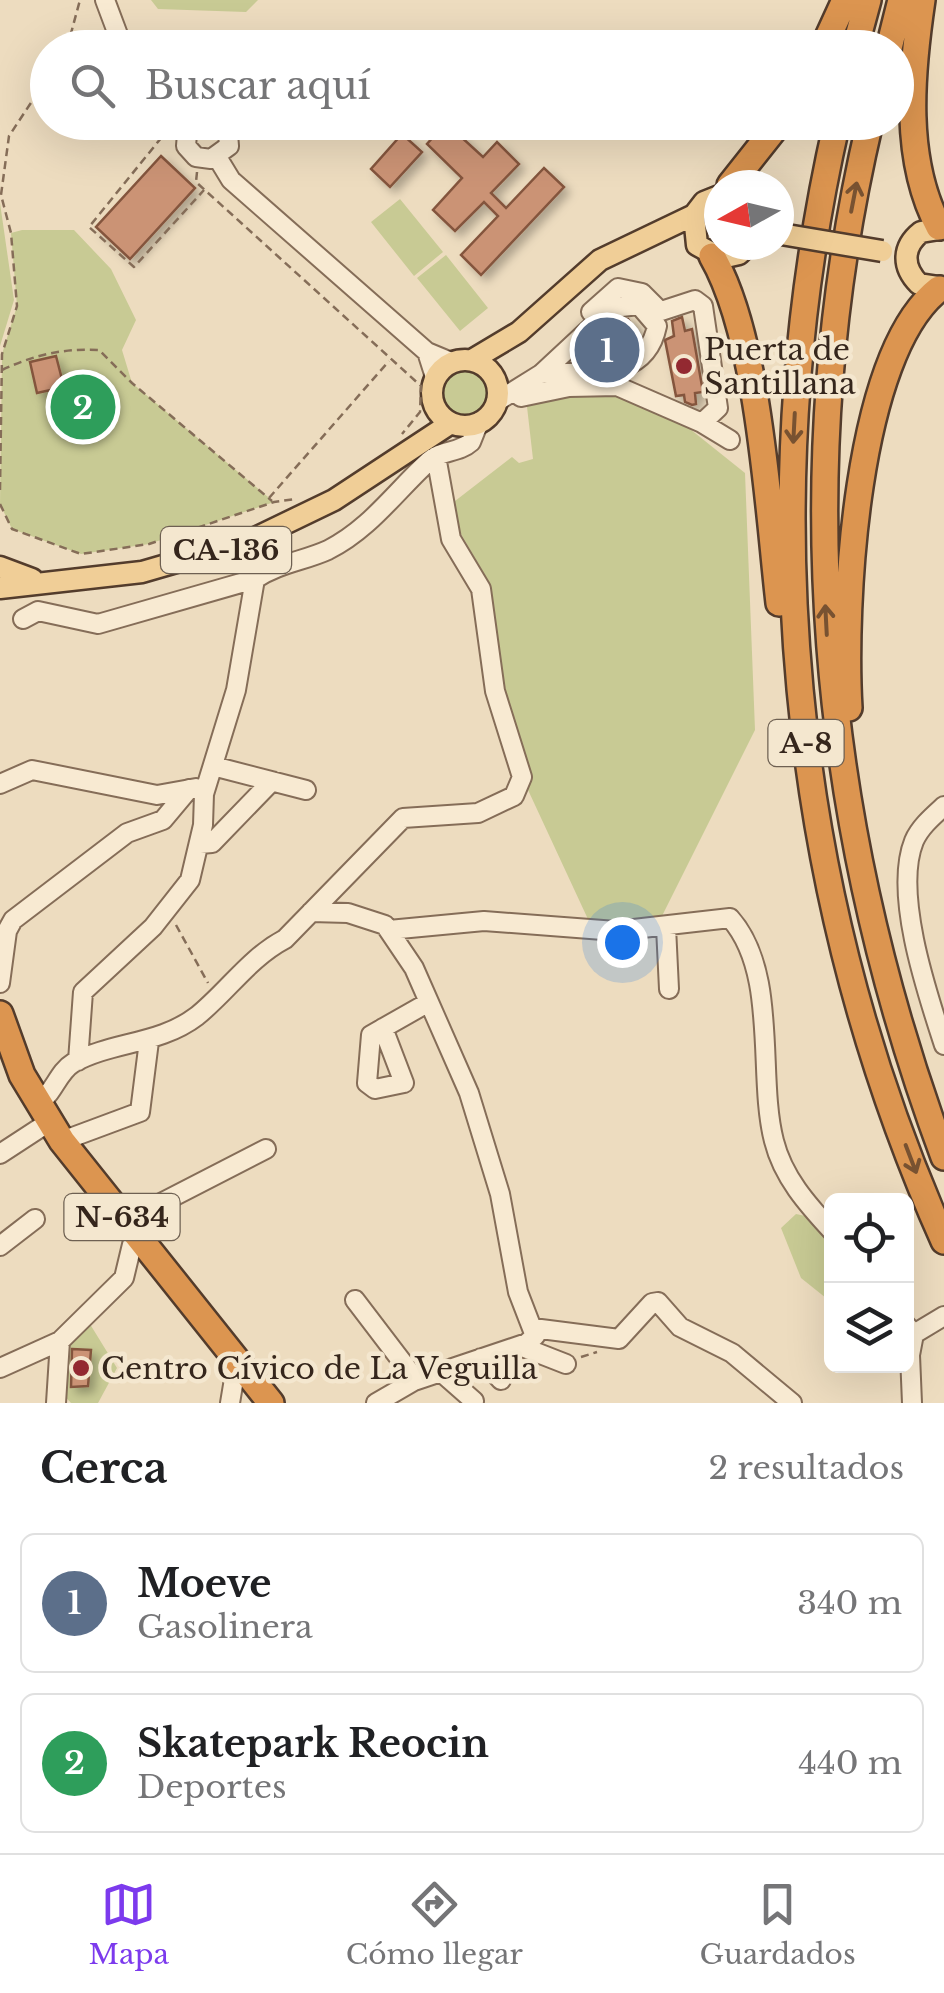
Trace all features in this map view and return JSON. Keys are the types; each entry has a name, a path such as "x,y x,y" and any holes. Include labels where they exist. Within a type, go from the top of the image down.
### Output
{"highway":[{"path":"831,30 845,0"},
{"path":"860,30 868,0"},
{"path":"893,30 901,0"},
{"path":"922,0 915,65 916,141 921,188 942,228"},
{"path":"742,170 766,140"},
{"name":"A-8","path":"833,140 816,227 795,404 794,601 804,729 823,857 856,994 892,1111 944,1240"},
{"name":"A-8","path":"866,140 850,220 831,358 824,482 825,610 834,712 853,841 878,952 944,1157"},
{"path":"711,260 732,298 752,397 816,855 844,980 892,1111"},
{"path":"920,1092 886,960 860,826 850,742 847,636 856,521 881,396 906,324 941,288"},
{"name":"N-634","path":"0,1014 22,1075 50,1122 271,1403"}],"main road":[{"path":"393,450 418,428 453,366 519,332 580,273 619,248 694,215 704,202"},
{"path":"694,215 704,247"},
{"path":"941,288 919,284 908,257 920,232 942,228"},
{"path":"648,237 674,236 704,250"},
{"path":"794,236 908,257"},
{"path":"393,450 450,423 480,422 511,385 519,332"},
{"path":"453,366 511,385"},
{"path":"432,400 450,423"},
{"name":"CA-136","path":"39,581 142,572 207,556 308,514 393,450"},
{"path":"0,567 39,581"},
{"path":"0,588 39,581"}],"street":[{"path":"105,0 116,30"},
{"path":"184,140 191,152 204,159 218,157 229,146 228,140"},
{"path":"218,157 232,180 427,352 453,366"},
{"path":"618,288 646,305 657,326 654,342 620,371 511,385 575,340 572,329 618,288"},
{"path":"646,305 695,300 703,306 718,408 702,423"},
{"path":"511,385 521,397 569,387 616,386 702,423 730,440"},
{"path":"23,619 38,612 98,624 255,579 278,564 325,551 376,515 436,456 464,449 480,422"},
{"path":"50,1122 50,1096 68,1067 112,1047 149,1041 198,1016 312,912 402,818 478,814 514,796 522,777 496,692 480,589 451,539 436,456"},
{"path":"0,982 6,931 13,920 127,833 164,820 198,788 213,766 236,690 255,579"},
{"path":"213,766 306,790"},
{"path":"0,784 32,770 157,795 198,788"},
{"path":"200,844 212,843 272,781"},
{"path":"78,1061 83,992 174,903 190,880 200,844 198,788"},
{"path":"944,806 915,838 906,867 918,946 944,1045"},
{"path":"312,912 348,913 389,930 484,921 593,930 730,918 752,964 768,1042 774,1144 798,1194 824,1222"},
{"path":"666,926 668,989"},
{"path":"376,1403 416,1380 520,1346 535,1336 518,1292 500,1194 468,1093 414,968 389,930"},
{"path":"384,1028 429,1002"},
{"path":"0,1154 50,1122 140,1112 149,1041"},
{"path":"0,1368 60,1340 124,1278 130,1227 266,1148"},
{"path":"0,1246 35,1220"},
{"path":"354,1300 416,1380"},
{"path":"532,1328 600,1343 619,1340 652,1303 658,1302 680,1327 732,1354 792,1403"},
{"path":"914,1328 944,1316"},
{"path":"56,1403 60,1340"},
{"path":"520,1346 566,1364"},
{"path":"481,1358 502,1380"},
{"path":"230,1403 237,1361"},
{"path":"441,1372 474,1400"},
{"path":"911,1373 912,1403"}],"path":[{"path":"72,30 80,0"},
{"path":"0,490 2,354 17,306 10,233 1,195 10,136 30,105"},
{"path":"163,140 89,227 134,268 204,190"},
{"path":"190,166 200,175 196,182 204,190 422,386 415,423 393,450"},
{"path":"2,370 29,357 74,349 99,350 132,383 271,500"},
{"path":"271,500 390,360"},
{"path":"0,504 12,529 81,554 149,544 271,500 302,499"},
{"path":"182,935 215,997"},
{"path":"566,1364 600,1343"}],"green space":[{"path":"151,0 258,0 246,12 158,9"},
{"path":"400,199 443,252 414,276 371,222"},
{"path":"0,203 14,300 0,346"},
{"path":"74,230 111,269 136,320 122,350 132,383 274,502 149,544 81,554 12,529 0,504 2,354 17,306 11,233"},
{"path":"446,255 488,308 460,331 417,278"},
{"path":"464,366 482,374 490,392 482,410 464,418 446,410 438,392 446,374"},
{"path":"601,387 675,417 745,473 755,730 656,928 593,930 522,777 483,572 446,508 512,457 519,463 533,459 526,398"},
{"path":"796,1214 810,1217 824,1234 824,1296 801,1278 781,1228"},
{"path":"85,1316 117,1368 98,1403 71,1403 60,1391 60,1341"}],"building":[{"path":"397,140 409,140 422,152 390,187 371,169"},
{"path":"430,140 464,140 483,157 497,142 519,164 491,193 506,208 544,168 564,187 481,275 461,255 498,216 484,202 455,231 433,210 462,178 427,144"},
{"path":"161,156 195,188 130,259 96,227"},
{"name":"Puerta de Santillana","path":"682,317 685,331 692,329 703,392 695,393 696,404 692,405 685,402 684,395 676,396 665,340 674,336 672,321"},
{"path":"628,319 639,338 622,354 601,359 590,346 617,320"},
{"path":"56,356 64,387 37,393 30,362"},
{"name":"Centro Cívico de La Veguilla","path":"72,1349 91,1350 88,1386 71,1387"}],"place":[{"name":"Moeve","path":"607,350"},
{"name":"Puerta de Santillana","path":"684,366"},
{"name":"Skatepark Reocin","path":"83,407"},
{"name":"Centro Cívico de La Veguilla","path":"81,1368"}]}
